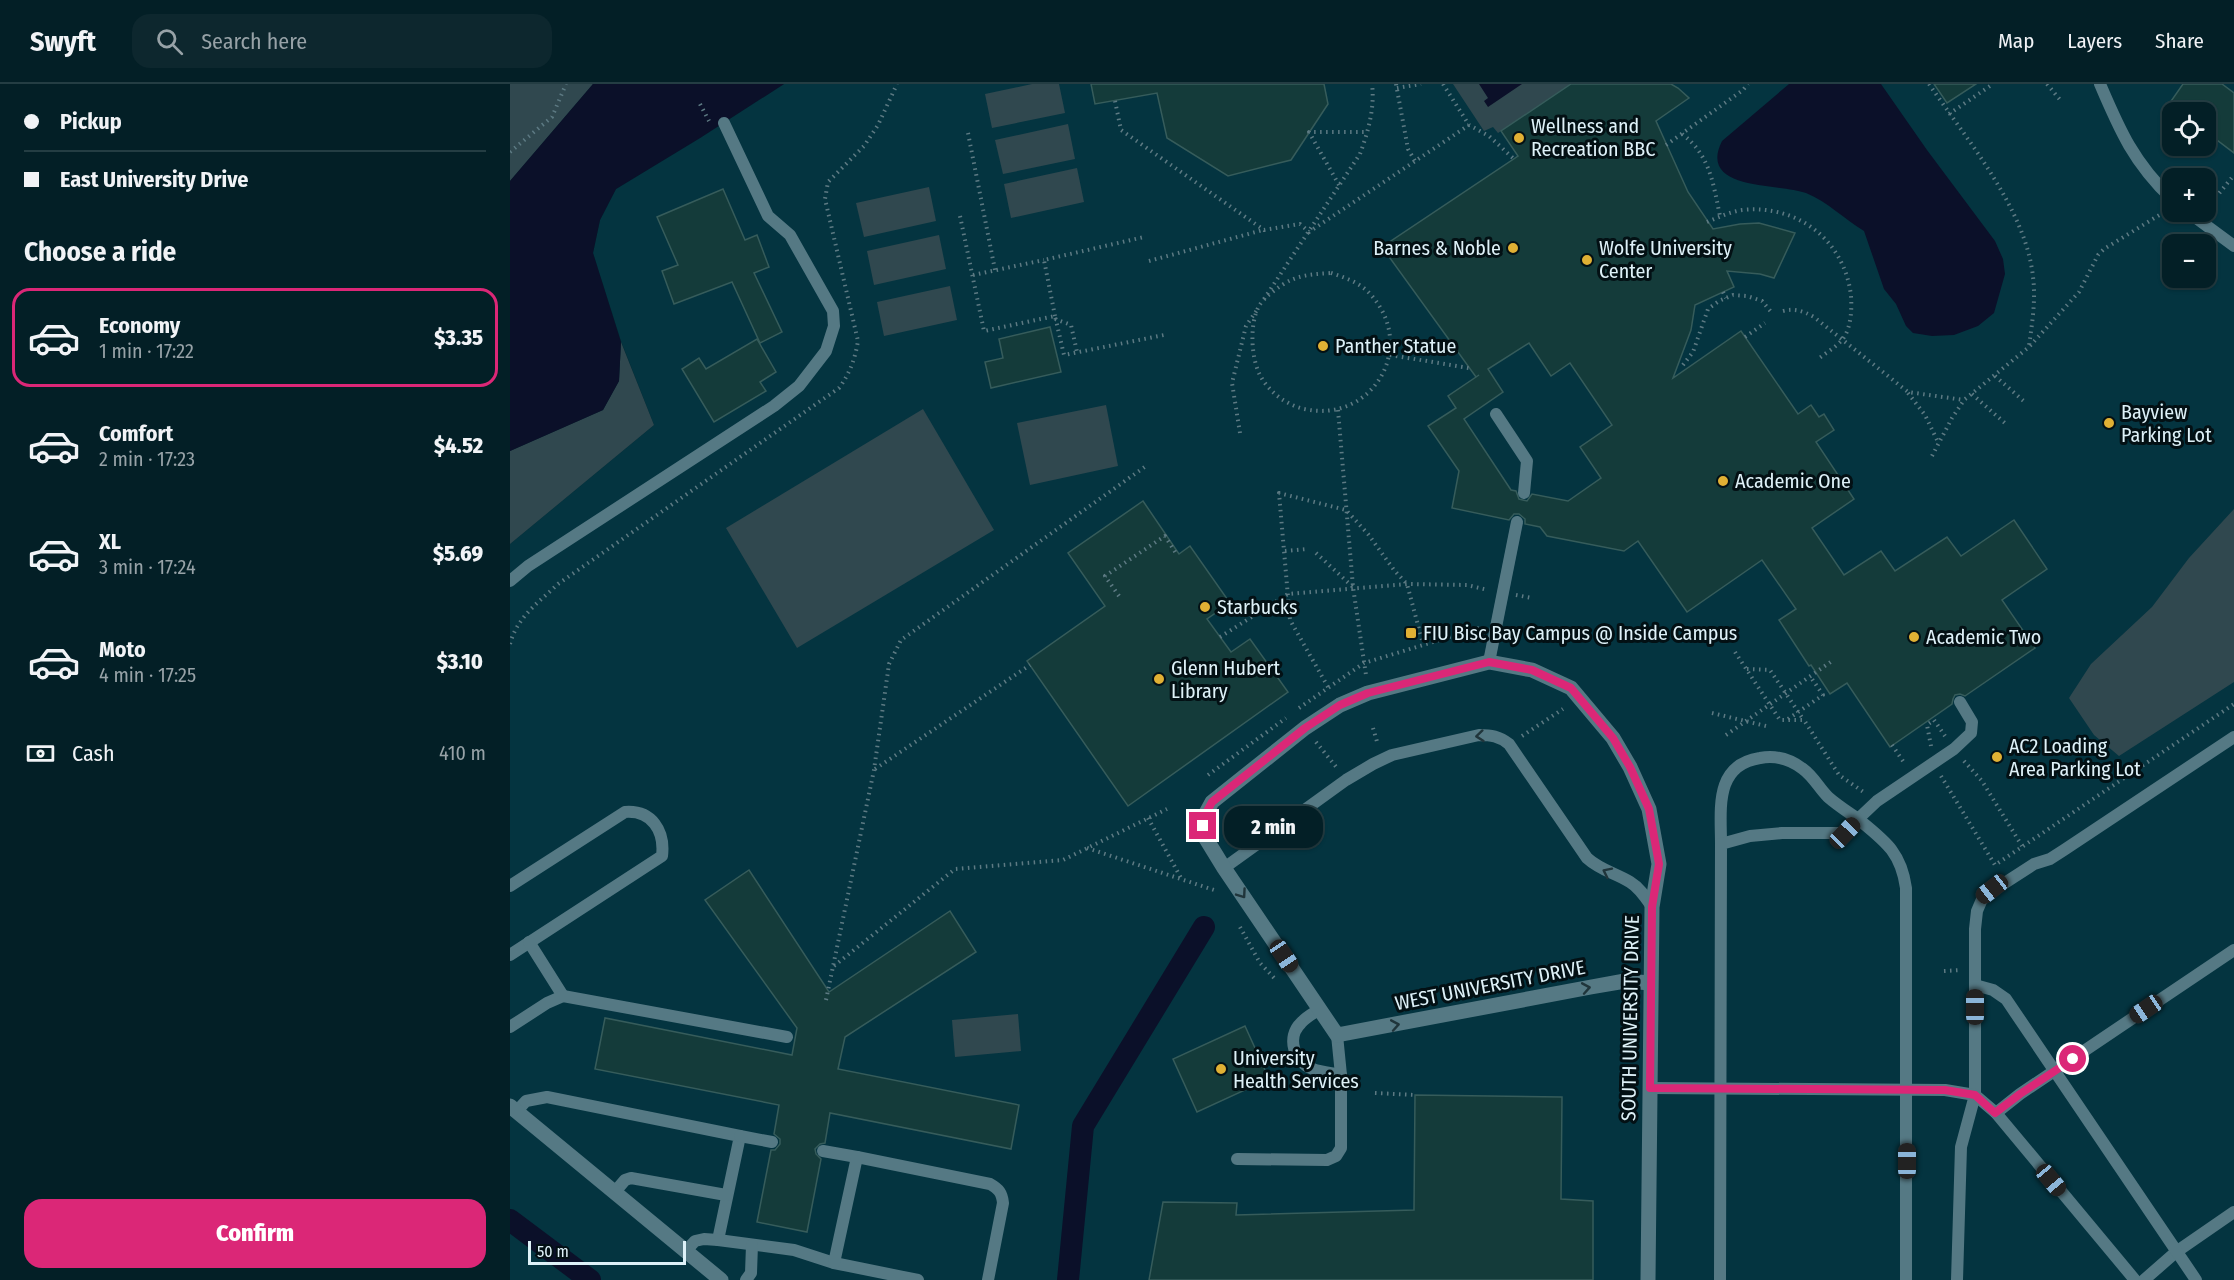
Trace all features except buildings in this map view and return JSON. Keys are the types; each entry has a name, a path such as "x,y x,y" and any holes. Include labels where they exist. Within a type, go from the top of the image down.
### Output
{"street":[{"path":"1337,1035 1205,837 1203,826 1206,813 1212,802 1305,728 1340,705 1368,693 1489,662"},
{"name":"SOUTH UNIVERSITY DRIVE","path":"1489,662 1532,670 1571,688 1613,738 1630,767 1649,809 1659,864 1652,907 1648,1280"},
{"name":"WEST UNIVERSITY DRIVE","path":"1337,1035 1625,981 1651,983"},
{"path":"513,1109 721,1280"}],"lane":[{"path":"2100,84 2121,135 2139,163 2162,190"},
{"path":"510,581 537,560 774,406 799,386 826,351 834,326 833,311 790,235 768,216 724,123"},
{"path":"2202,222 2234,246"},
{"path":"1496,414 1527,461 1524,493"},
{"path":"1489,662 1517,522"},
{"path":"1721,844 1750,836 1782,833 1845,833 1875,802 1954,749 1971,733 1972,722 1960,702"},
{"path":"1224,868 1346,780 1392,754 1479,735 1501,737 1509,744 1587,858 1597,867 1630,882 1643,893 1652,907"},
{"path":"1957,1280 1961,1147 1975,1095 1975,928 1977,911 1983,897 2034,864 2050,859 2234,737"},
{"path":"1720,1280 1722,789 1728,774 1740,764 1769,756 1786,759 1805,770 1829,798 1889,846 1904,871 1907,1089 1906,1280"},
{"path":"510,886 625,812 635,811 645,814 662,837 662,856 510,955"},
{"path":"529,942 563,996"},
{"path":"1995,1113 2234,950"},
{"path":"1975,985 1993,990 2006,999 2196,1280"},
{"path":"510,1027 547,1003 563,996 787,1037"},
{"path":"1320,1009 1300,1023 1295,1030 1293,1041 1296,1054 1303,1064 1313,1069 1341,1075"},
{"path":"1238,1159 1327,1160 1336,1156 1341,1148 1341,1075 1337,1035"},
{"path":"1650,1088 1907,1089 1945,1090 1975,1095 1995,1113 2134,1280"},
{"path":"513,1109 526,1101 547,1097 772,1142"},
{"path":"718,1240 740,1136"},
{"path":"823,1151 990,1184 998,1189 1003,1195 1003,1203 988,1280"},
{"path":"834,1263 857,1157"},
{"path":"614,1193 625,1180 632,1178 726,1195"},
{"path":"2144,1280 2176,1252 2234,1212"},
{"path":"685,1252 695,1241 718,1240 794,1250 834,1263 918,1280"},
{"path":"746,1280 751,1273 752,1245"}],"path":[{"path":"510,152 552,117 566,84"},
{"path":"510,644 514,630 520,621 558,584 838,388 848,375 855,360 858,341 825,191 828,182 864,146 879,125 897,84"},
{"path":"1240,433 1232,383 1246,326 1360,154 1368,132 1374,97 1372,84"},
{"path":"1415,161 1408,149 1397,86 1421,84"},
{"path":"1443,84 1469,125 1489,136 1514,159"},
{"path":"1666,145 1743,90 1748,84"},
{"path":"1929,84 2015,213 2026,243 2033,285 2034,302 2029,347"},
{"path":"1949,114 1993,84"},
{"path":"2047,84 2061,101"},
{"path":"1115,101 1121,130 1264,230"},
{"path":"1310,232 1469,125"},
{"path":"1339,185 1309,132 1368,132"},
{"path":"968,133 995,270"},
{"path":"1682,134 1696,144 1704,157 1720,216"},
{"path":"2216,198 2234,175"},
{"path":"1707,222 1743,210 1779,212 1799,218 1826,238 1837,254 1850,287 1851,316 1842,340 1816,360"},
{"path":"1932,456 1964,400 2029,347 2079,292 2104,249 2161,214"},
{"path":"960,216 984,331 1055,317 1071,325 1077,352"},
{"path":"1149,261 1264,230 1300,224 1310,232"},
{"path":"973,275 1144,237"},
{"path":"1044,260 1064,355 1164,335"},
{"path":"1331,273 1353,280 1371,294 1383,312 1390,333 1390,355 1383,374 1372,390 1356,403 1338,410 1317,412 1294,407 1275,395 1261,378 1253,357 1253,334 1259,306 1288,281 1309,274 1331,273"},
{"path":"1723,292 1726,298"},
{"path":"1683,365 1693,352 1708,309 1726,298 1733,295 1748,296 1762,301 1772,313"},
{"path":"1783,311 1791,309 1802,311 1814,317 1908,392 1925,415 1938,442"},
{"path":"1745,337 1766,323"},
{"path":"1390,355 1469,368"},
{"path":"1995,376 2026,404"},
{"path":"1908,392 1964,400"},
{"path":"1972,394 2007,425"},
{"path":"1338,410 1353,587 1367,679"},
{"path":"826,1000 874,770 890,664 901,640 1146,466"},
{"path":"1328,687 1290,621 1279,493 1346,510 1407,584 1424,644"},
{"path":"1119,596 1105,576 1165,536 1177,555"},
{"path":"1285,551 1307,549"},
{"path":"1316,553 1353,587"},
{"path":"1220,637 1288,594 1407,584 1467,585 1488,589"},
{"path":"1515,595 1532,598"},
{"path":"1735,652 1780,720 1804,720"},
{"path":"1726,735 1832,661"},
{"path":"874,770 1030,665"},
{"path":"1746,669 1770,670 1839,775 1875,802"},
{"path":"1786,720 1823,695 1810,676"},
{"path":"2022,846 1982,781 1954,749 1934,720 1930,722 1927,725 1938,772 1995,865 2234,704"},
{"path":"1509,744 1563,709"},
{"path":"1712,713 1770,727"},
{"path":"1316,742 1346,780"},
{"path":"1892,745 1908,769"},
{"path":"833,966 955,869 1063,860 1167,809"},
{"path":"1148,818 1182,879"},
{"path":"1087,848 1220,891"},
{"path":"1237,922 1260,963 1282,986"},
{"path":"1376,1093 1415,1095"}],"shaded area":[{"path":"510,84 593,84 510,181"},
{"path":"593,84 784,84 616,189 600,220 593,253 621,342 619,381 603,410 510,451 510,181"},
{"path":"784,84 2234,84 2234,1280 510,1280 510,544 654,425 621,341 593,253 600,220 616,189"},
{"path":"1032,84 1059,84 1065,113 992,128 985,94"},
{"path":"1453,84 1571,84 1498,133 1493,127 1484,131"},
{"path":"1479,84 1522,84 1488,107 1484,101 1488,98"},
{"path":"1789,84 1881,84 1995,241 2003,259 2005,274 1994,313 1978,326 1954,335 1932,336 1913,333 1906,326 1896,304 1884,289 1864,231 1822,201 1806,193 1744,182 1730,177 1721,169 1717,157 1722,141"},
{"path":"1068,124 1075,159 1003,174 995,140"},
{"path":"1077,168 1084,202 1011,218 1004,184"},
{"path":"929,187 936,221 864,237 856,203"},
{"path":"939,235 946,269 874,285 867,251"},
{"path":"950,286 957,320 884,336 877,302"},
{"path":"621,342 654,425 510,544 510,451 603,410 619,381"},
{"path":"1106,405 1118,466 1030,485 1017,423"},
{"path":"923,409 994,530 797,648 726,528"},
{"path":"2234,509 2234,682 2119,756 2094,735 2069,698 2091,664 2152,607 2189,558"},
{"path":"1018,1014 1021,1051 955,1057 952,1020"}],"waterway":[{"path":"1068,1280 1083,1126 1204,927"},
{"path":"510,1220 590,1280"}],"place":[{"name":"Wellness and Recreation BBC","path":"1519,138"},
{"name":"Barnes & Noble","path":"1513,248"},
{"name":"Wolfe University Center","path":"1587,260"},
{"name":"Panther Statue","path":"1323,346"},
{"name":"Bayview Parking Lot","path":"2109,423"},
{"name":"Academic One","path":"1723,481"},
{"name":"Starbucks","path":"1205,607"},
{"name":"FIU Bisc Bay Campus @ Inside Campus","path":"1411,633"},
{"name":"Academic Two","path":"1914,637"},
{"name":"Glenn Hubert Library","path":"1159,679"},
{"name":"AC2 Loading Area Parking Lot","path":"1997,757"},
{"name":"University Health Services","path":"1221,1069"}],"route":[{"path":"1203,826 1212,802 1305,728 1340,705 1368,693 1489,662 1532,670 1571,688 1613,738 1630,767 1649,809 1659,864 1652,907 1650,1088 1945,1090 1975,1095 1995,1113 2073,1059"}]}
